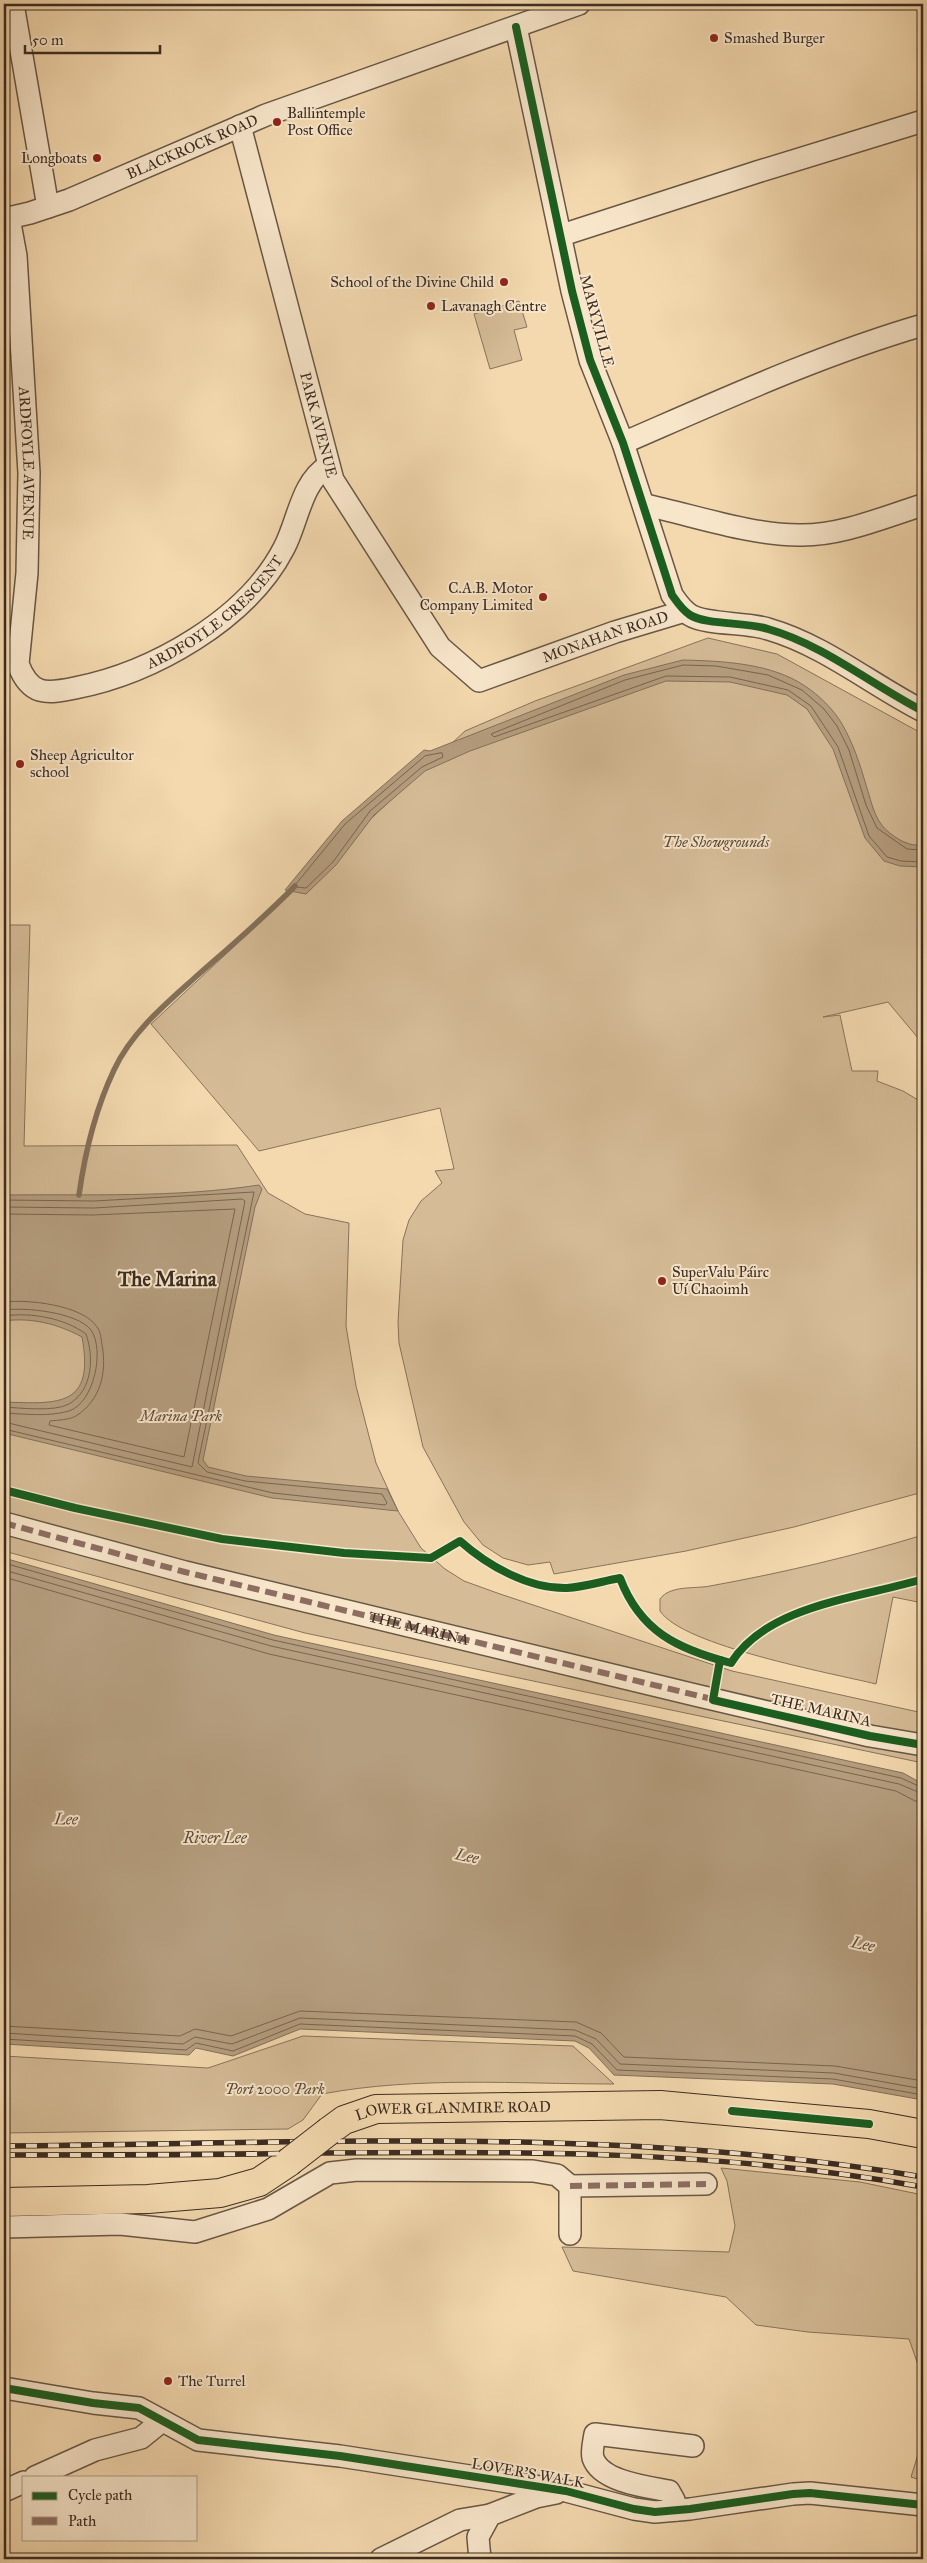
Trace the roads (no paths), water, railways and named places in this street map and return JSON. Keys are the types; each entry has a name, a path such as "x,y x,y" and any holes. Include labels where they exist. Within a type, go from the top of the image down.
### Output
{"highway":[{"name":"LOWER GLANMIRE ROAD","path":"4,2202 148,2199 220,2193 259,2182 289,2162 344,2120 376,2109 641,2104 869,2124 923,2134"}],"street":[{"path":"13,4 48,207"},
{"name":"BLACKROCK ROAD","path":"6,219 48,207 240,126 303,102 578,4"},
{"name":"MARYVILLE","path":"516,26 562,235 572,291 590,360 645,505 666,581 672,595 685,611"},
{"path":"562,235 756,172 923,122"},
{"name":"PARK AVENUE","path":"240,126 332,480 440,647 479,681"},
{"name":"ARDFOYLE AVENUE","path":"6,219 16,256 29,473 27,573 18,664 26,680 40,691 49,694"},
{"path":"623,443 790,370 863,343 923,325"},
{"name":"ARDFOYLE CRESCENT","path":"49,694 113,679 157,661 202,632 240,604 256,587 283,550 310,481 318,472 328,466"},
{"path":"645,505 740,526 801,536 844,529 923,505"},
{"name":"MONAHAN ROAD","path":"479,681 615,632 685,611 697,618 755,625 782,633 826,655 923,711"},
{"name":"THE MARINA","path":"4,1523 185,1572 695,1696 870,1736 923,1745"},
{"path":"4,2227 120,2224 195,2232 268,2209 283,2202 320,2178 344,2171 533,2171 557,2175 570,2186 706,2184"},
{"path":"570,2186 570,2234"},
{"name":"LOVER'S WALK","path":"4,2388 93,2403 139,2408 198,2440 340,2456 566,2492 634,2509 676,2510 802,2494 923,2505"},
{"path":"37,2476 95,2450 141,2438 162,2421"},
{"path":"676,2510 674,2500 669,2491 617,2479 602,2471 593,2457 595,2434 693,2446"},
{"path":"4,2491 22,2483"},
{"path":"382,2559 460,2520 490,2515 536,2497 566,2492"},
{"path":"480,2559 478,2537 490,2515"}],"water":[{"path":"683,660 714,661 762,668 792,678 816,694 835,713 846,731 856,754 878,820 900,840 912,845 923,844 923,867 900,866 884,861 865,838 833,749 807,709 787,695 730,682 666,681 470,751 425,771 374,815 336,865 306,894 285,890 342,821 424,750 430,751 624,675"},
{"path":"259,1185 262,1189 255,1207 203,1460 208,1467 246,1476 387,1489 398,1511 272,1498 4,1433 4,1402 41,1403 56,1401 68,1396 78,1389 83,1377 85,1360 82,1337 73,1332 54,1325 34,1321 4,1321 4,1195 163,1194"},
{"name":"River Lee","path":"4,1558 274,1635 903,1773 923,1784 923,2100 833,2084 614,2075 589,2048 575,2041 300,2029 233,2056 196,2048 189,2055 4,2044"}],"waterway":[{"path":"79,1195 84,1163 101,1100 114,1070 131,1042 163,1006 260,920 295,886"}],"railway":[{"path":"4,2146 349,2141 465,2141 580,2144 695,2150 809,2161 923,2177"},
{"path":"4,2155 390,2152 620,2155 772,2166 923,2187"}],"place":[{"name":"Smashed Burger","path":"714,38"},
{"name":"Ballintemple Post Office","path":"277,122"},
{"name":"Longboats","path":"97,158"},
{"name":"School of the Divine Child","path":"504,282"},
{"name":"Lavanagh Centre","path":"431,306"},
{"name":"C.A.B. Motor Company Limited","path":"543,597"},
{"name":"Sheep Agricultor school","path":"20,764"},
{"name":"SuperValu Páirc Uí Chaoimh","path":"662,1281"},
{"name":"The Turrel","path":"168,2381"}],"district":[{"name":"The Marina","path":"167,1279"}],"park label":[{"name":"The Showgrounds","path":"716,842"},
{"name":"Marina Park","path":"181,1416"},
{"name":"Port 2000 Park","path":"275,2089"}],"water label":[{"name":"Lee","path":"66,1819"},
{"name":"Lee","path":"467,1856"},
{"name":"Lee","path":"863,1944"}]}
